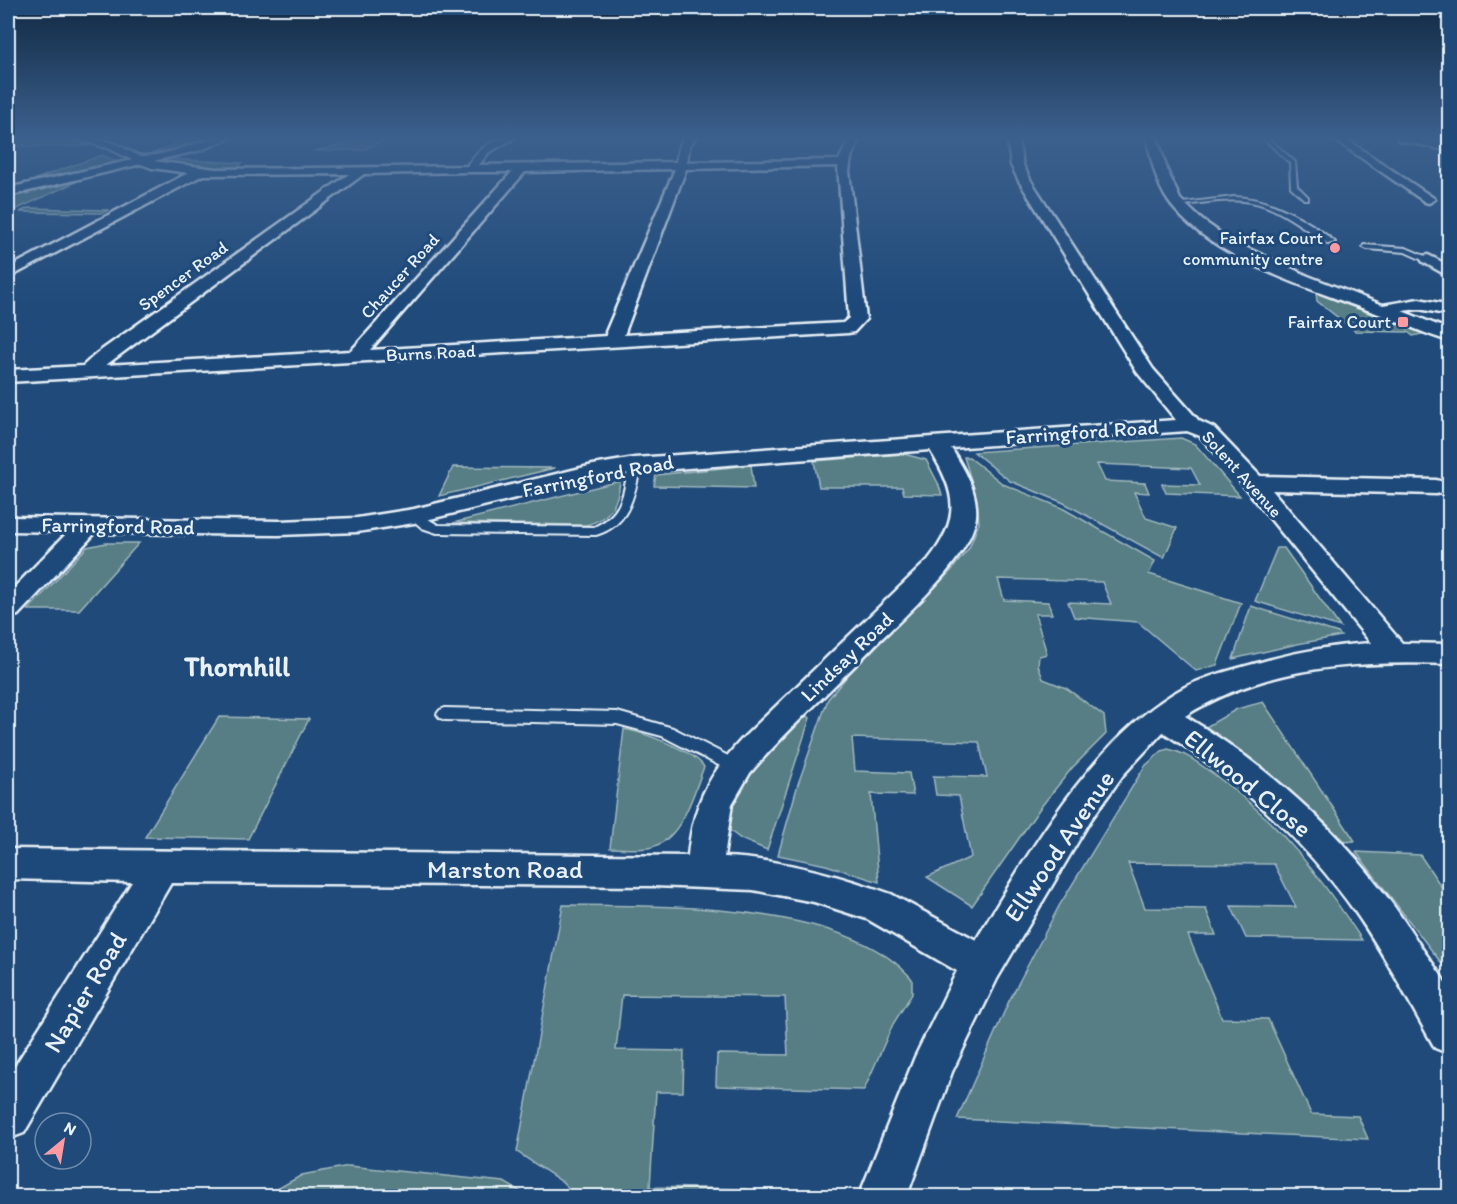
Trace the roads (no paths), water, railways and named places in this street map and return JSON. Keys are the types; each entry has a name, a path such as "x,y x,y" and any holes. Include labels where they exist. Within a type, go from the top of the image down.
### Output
{"street":[{"path":"8,274 159,193"},
{"name":"Spencer Road","path":"88,372 102,358 330,193"},
{"name":"Chaucer Road","path":"357,357 362,348 500,193"},
{"path":"616,342 615,332 671,193"},
{"name":"Burns Road","path":"8,376 834,330 853,325 857,315 844,193"},
{"name":"Solent Avenue","path":"1032,193 1146,372 1191,425 1207,432 1255,483 1395,653"},
{"path":"1170,193 1177,204 1197,223 1243,252 1296,276 1448,334"},
{"path":"1420,193 1429,199"},
{"path":"1428,259 1449,273"},
{"path":"1382,309 1419,304 1445,307"},
{"name":"Farringford Road","path":"8,524 307,528 357,525 414,516 593,472 635,465 1191,425"},
{"name":"Lindsay Road","path":"705,871 707,829 712,809 718,792 736,767 920,585 939,565 960,535 966,515 963,492 936,442"},
{"path":"1384,469 1402,487"},
{"path":"1255,483 1436,487"},
{"path":"8,609 88,526"},
{"name":"Ellwood Avenue","path":"883,1197 905,1135 947,1032 1010,917 1080,806 1103,775 1135,740 1163,717 1200,693 1249,675 1326,657 1395,653 1449,654"},
{"name":"Ellwood Close","path":"1163,717 1245,774 1294,816 1322,844 1370,903 1449,1033"},
{"name":"Marston Road","path":"8,864 705,871 753,874 782,878 878,906 984,965"},
{"name":"Napier Road","path":"8,1117 161,867"}],"lane":[{"path":"1301,193 1306,198"},
{"path":"1177,204 1254,200 1268,205 1331,242"},
{"path":"1367,247 1406,250 1428,259"},
{"path":"414,516 426,525 437,529 596,531 613,525 623,515 635,465"},
{"path":"445,714 617,718 667,732 736,767"}],"place":[{"name":"Fairfax Court community centre","path":"1335,248"},
{"name":"Fairfax Court","path":"1403,322"}],"district":[{"name":"Thornhill","path":"237,667"}]}
